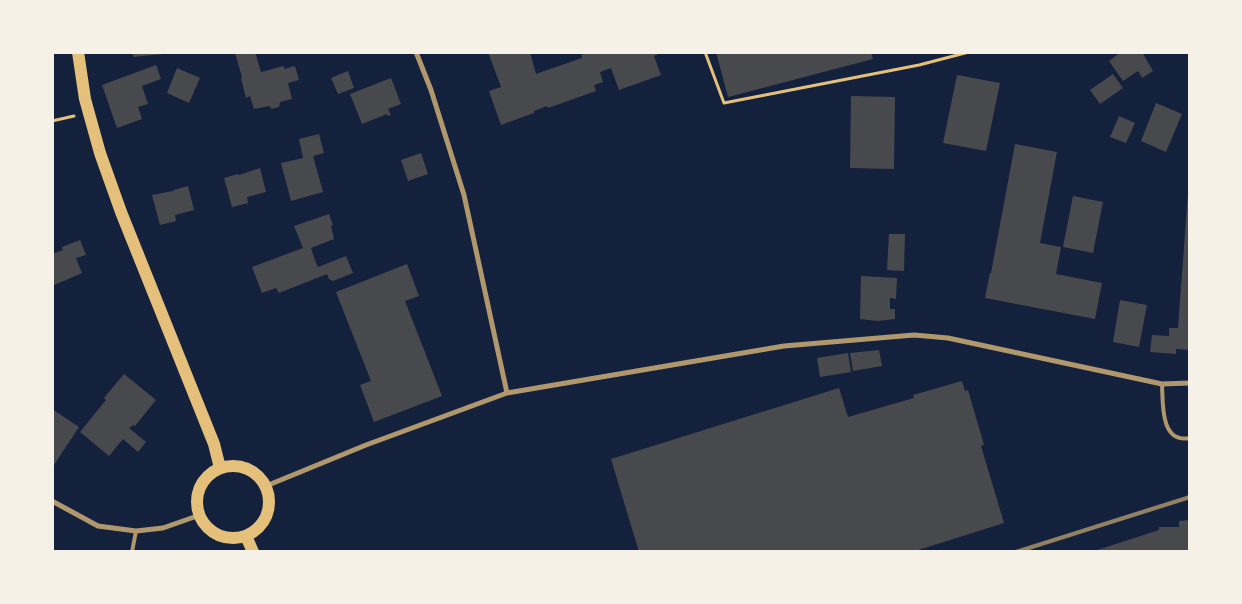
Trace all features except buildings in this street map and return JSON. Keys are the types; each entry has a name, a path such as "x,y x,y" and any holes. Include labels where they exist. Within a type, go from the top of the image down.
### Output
{"main road":[{"path":"78,52 89,112 100,153 121,212 214,444 220,468"},
{"path":"242,466 256,474 266,486 270,498 269,510 264,521 256,530 246,536 229,537 214,532 205,524 200,515 198,506 200,487 205,479 220,468 242,466"},
{"path":"246,536 253,552"}],"street":[{"path":"416,52 431,90 464,195 507,393"},
{"path":"266,486 366,445 507,393 784,346 914,335 948,338 1162,384 1190,383"},
{"path":"52,501 98,526 136,531 163,528 200,515"}],"lane":[{"path":"1162,384 1168,431 1176,437 1190,438"},
{"path":"132,552 136,531"}],"path":[{"path":"705,52 724,103 919,65 969,52"},
{"path":"52,121 89,112"}],"railway":[{"path":"1016,552 1190,497"}]}
